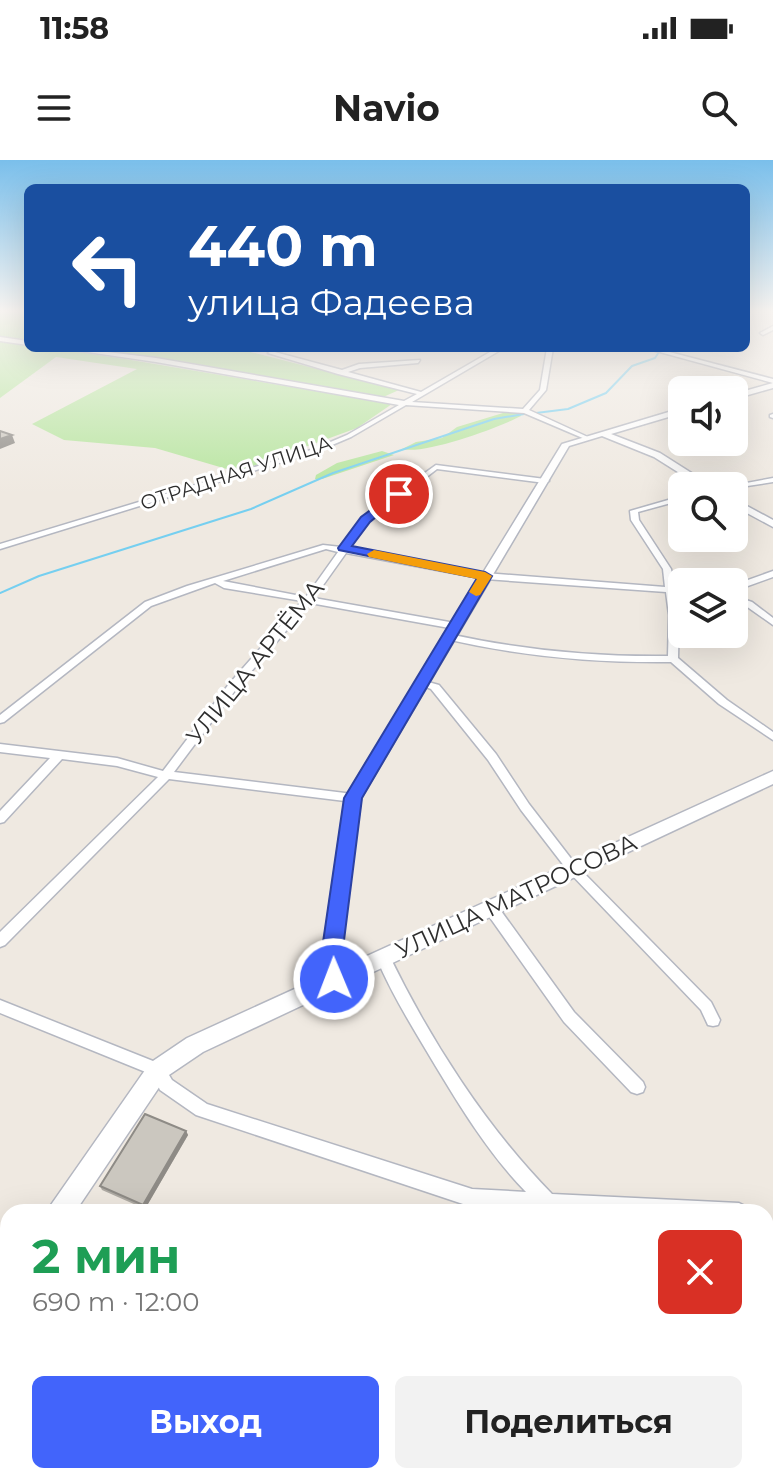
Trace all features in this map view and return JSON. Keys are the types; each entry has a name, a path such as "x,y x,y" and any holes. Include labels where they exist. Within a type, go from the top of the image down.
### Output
{"main road":[{"name":"УЛИЦА МАТРОСОВА","path":"65,1204 158,1070 195,1045 773,777"}],"street":[{"path":"220,372 353,396 525,411 587,438"},
{"path":"336,372 419,393"},
{"name":"ОТРАДНАЯ УЛИЦА","path":"0,547 316,450 349,436 456,372"},
{"path":"525,411 543,390 546,372"},
{"path":"734,372 773,383"},
{"path":"748,392 773,383"},
{"path":"334,979 331,956 353,798 421,683 566,444 668,414"},
{"path":"604,434 657,455 684,472"},
{"name":"УЛИЦА АРТЁМА","path":"0,941 166,775 233,686 308,600 365,520 436,467 545,481"},
{"path":"748,484 771,481"},
{"path":"668,502 634,511 635,520 667,569 668,580"},
{"path":"748,510 773,524"},
{"path":"0,720 132,614 169,595 326,547 485,576 668,590"},
{"path":"748,583 773,574"},
{"path":"216,580 224,585 452,632 500,649 598,661 673,659 723,702 773,737"},
{"path":"748,604 773,622"},
{"path":"673,659 674,648"},
{"path":"421,683 435,687 492,757 525,807 572,868 706,1006 713,1020"},
{"path":"0,748 117,762 166,775 353,798"},
{"path":"0,819 59,755"},
{"path":"491,908 569,1017 637,1087"},
{"path":"383,957 392,978 468,1105 524,1179 550,1204"},
{"path":"0,1006 158,1070 166,1085 202,1110 472,1198 540,1204"}],"green space":[{"path":"0,372 36,372 0,398"},
{"path":"132,372 201,372 392,404 357,428 237,472 155,448 64,440 32,424"},
{"path":"226,372 328,372 399,390 381,398"},
{"path":"519,412 521,416 461,439 427,448 402,449 416,442 442,438 457,427 503,413"},
{"path":"382,451 394,455 315,479 316,475 337,463"}],"building":[{"path":"0,431 12,435 0,439"},
{"path":"145,1114 186,1131 144,1204 100,1186"}],"waterway":[{"path":"536,413 568,409 606,393 626,372"},
{"path":"0,593 39,576 251,509 333,473 494,419 524,414"}],"slow traffic":[{"path":"374,554 485,576 476,592"}],"route":[{"path":"334,979 331,956 353,798 485,576 344,548 365,520 399,494"}]}
